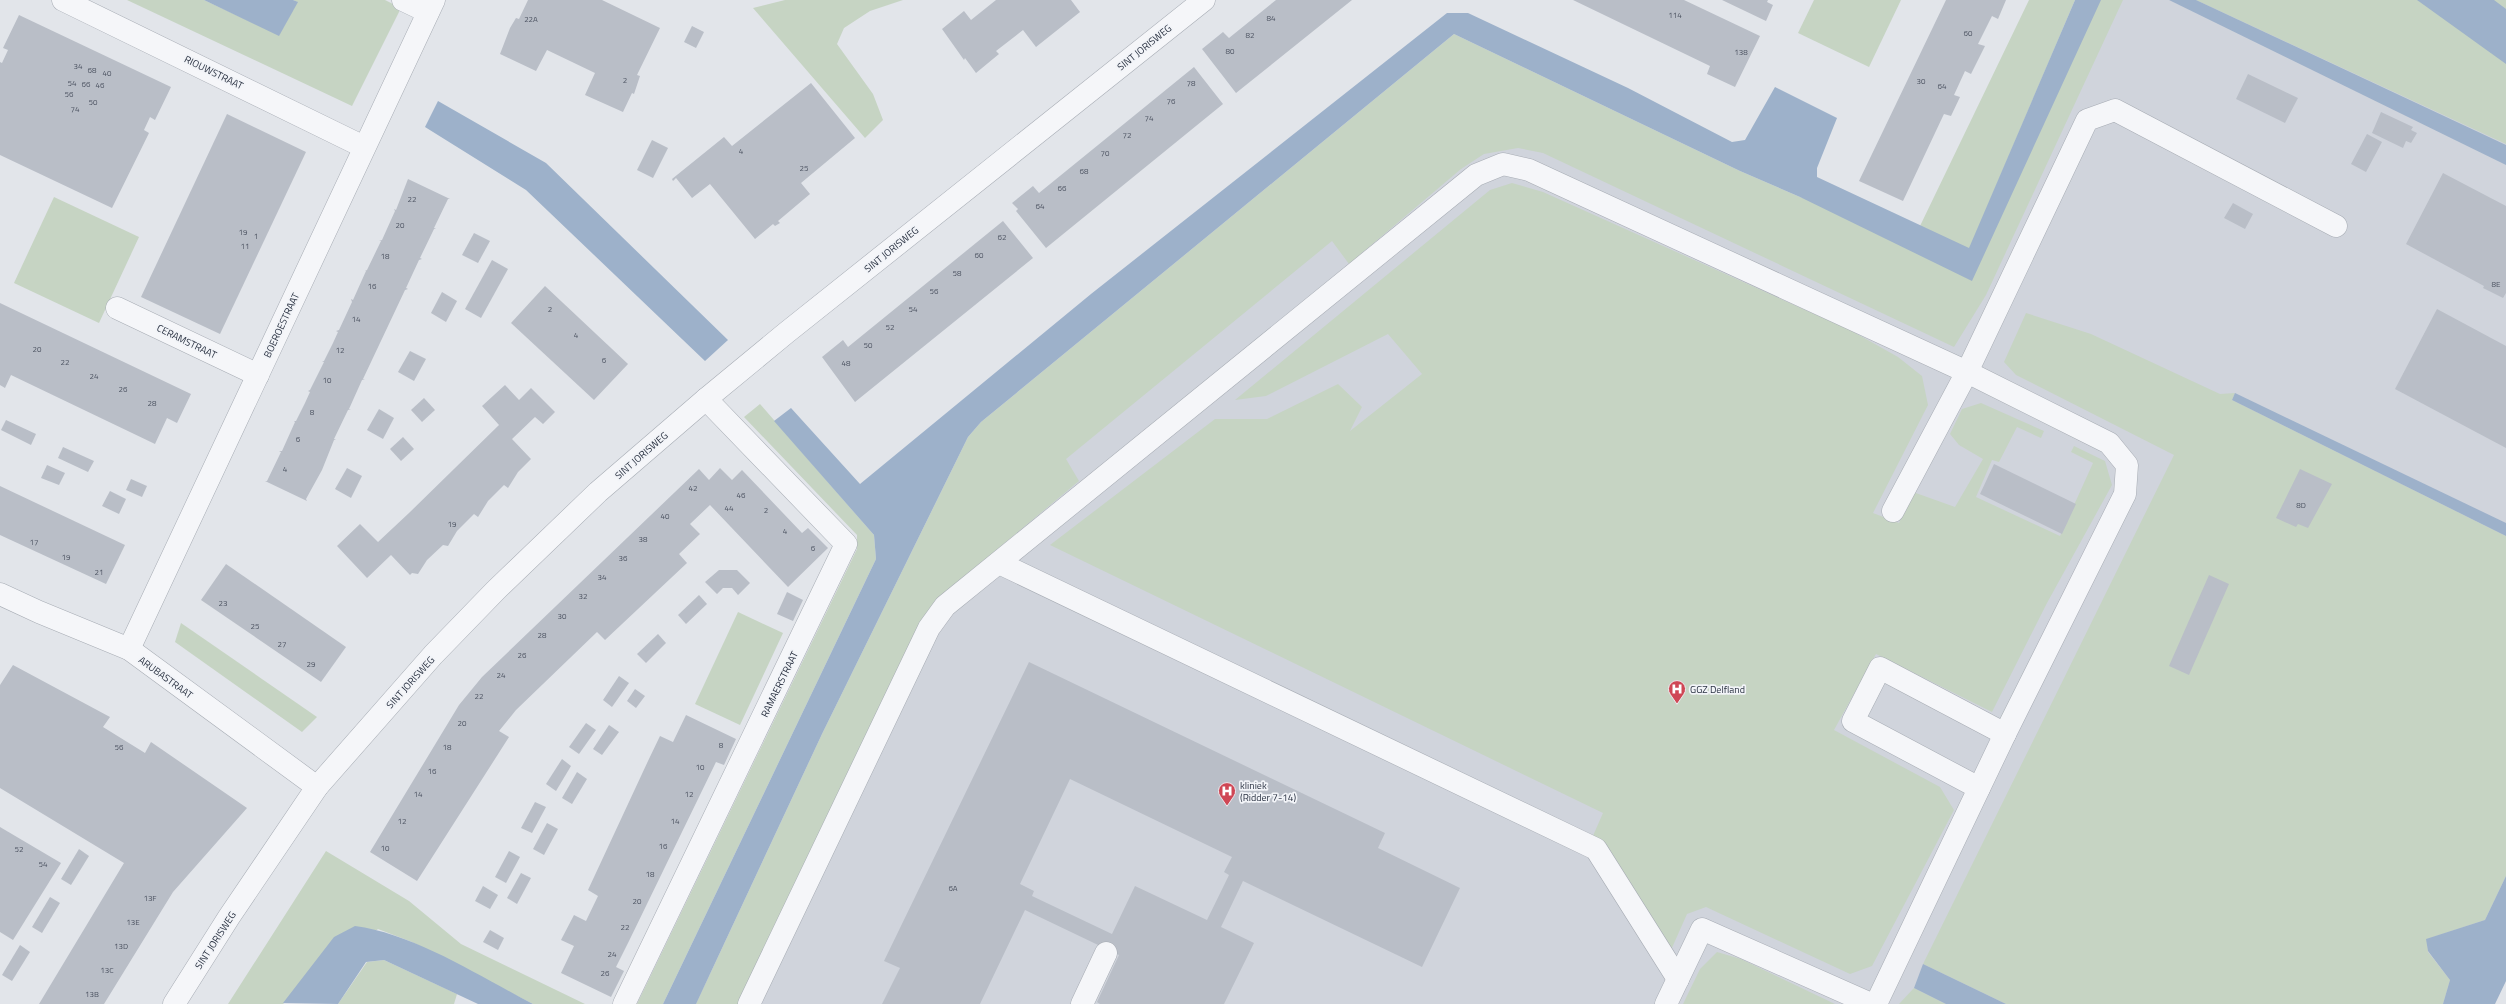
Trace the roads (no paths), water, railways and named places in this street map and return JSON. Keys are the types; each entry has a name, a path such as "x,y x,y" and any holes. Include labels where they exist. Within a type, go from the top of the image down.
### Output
{"street":[{"name":"RIOUWSTRAAT","path":"63,0 364,147"},
{"path":"403,0 431,6"},
{"name":"SINT JORISWEG","path":"174,1004 229,917 317,787 433,656 496,590 598,492 706,399 786,333 1204,0"},
{"name":"BOEROESTRAAT","path":"129,649 431,6"},
{"path":"1893,510 1967,372 2087,120 2115,110 2336,226"},
{"path":"749,1004 929,628 945,606 1476,175 1503,164 1529,170 1967,372 2108,443 2127,465 2125,494 2005,734 1876,1004"},
{"name":"CERAMSTRAAT","path":"116,308 258,375"},
{"name":"RAMAERSTRAAT","path":"624,1004 846,544 706,399"},
{"path":"999,563 1596,849 1678,979"},
{"name":"ARUBASTRAAT","path":"0,594 129,649 317,787"},
{"path":"1979,788 1853,721 1880,668 2005,734"},
{"path":"1666,1004 1702,929 1871,1004"},
{"path":"1082,1004 1106,953"}],"water":[{"path":"204,0 293,0 298,2 279,36"},
{"path":"2075,0 2101,0 1972,281 1800,197 1740,171 1454,34 981,422 968,437 822,734 696,1004 663,1004 876,559 874,535 774,421 791,408 860,484 1091,294 1447,13 1468,13 1628,88 1732,142 1745,140 1775,87 1837,118 1817,168 1817,177 1969,248"},
{"path":"2169,0 2196,0 2506,145 2506,165"},
{"path":"2417,0 2494,0 2506,9 2506,64"},
{"path":"438,101 546,163 728,340 705,361 526,190 425,127"},
{"path":"2235,393 2506,523 2506,536 2232,400"},
{"path":"2506,876 2506,981 2495,1004 2443,1004 2450,980 2428,951 2426,939 2485,920"},
{"path":"355,926 378,930 423,947 469,969 533,1004 478,1004 384,960 366,962 338,1004 283,1003 334,937"},
{"path":"1923,964 2006,1004 1946,1004 1914,988"}],"place":[{"name":"GGZ Delfland","path":"1677,704"},
{"name":"kliniek (Ridder 7-14)","path":"1227,806"}]}
